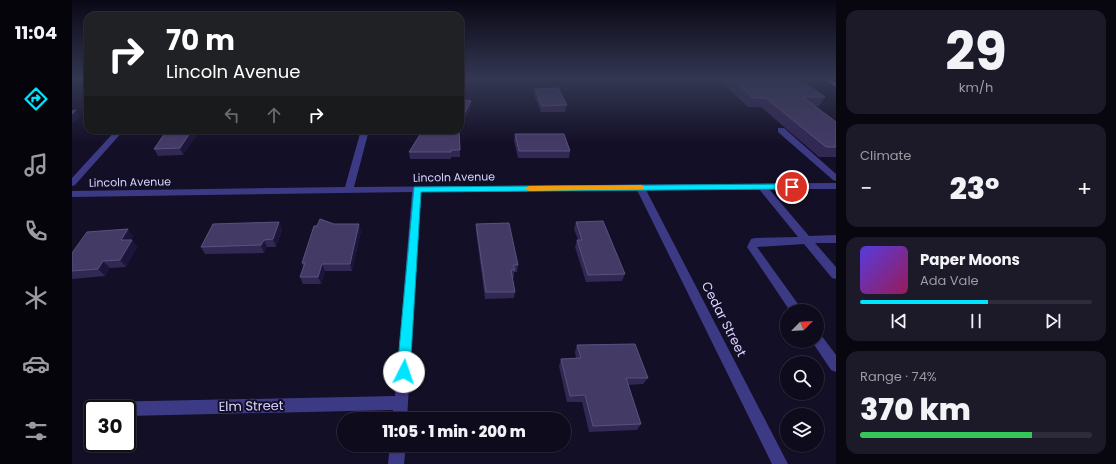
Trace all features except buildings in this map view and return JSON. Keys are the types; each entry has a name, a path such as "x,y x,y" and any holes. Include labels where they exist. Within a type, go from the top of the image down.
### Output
{"street":[{"path":"781,130 836,178"},
{"path":"72,183 116,134"},
{"path":"348,191 364,134"},
{"name":"Lincoln Avenue","path":"72,194 417,189 836,186"},
{"path":"762,187 805,240 836,275"},
{"name":"Cedar Street","path":"640,188 780,464"},
{"path":"400,412 417,189"},
{"path":"792,304 752,247 755,242 836,239"},
{"path":"823,348 836,366"},
{"name":"Elm Street","path":"136,408 401,403"},
{"path":"396,464 397,452"}],"slow traffic":[{"path":"529,188 641,188"}],"route":[{"path":"404,372 417,189 792,187"}]}
